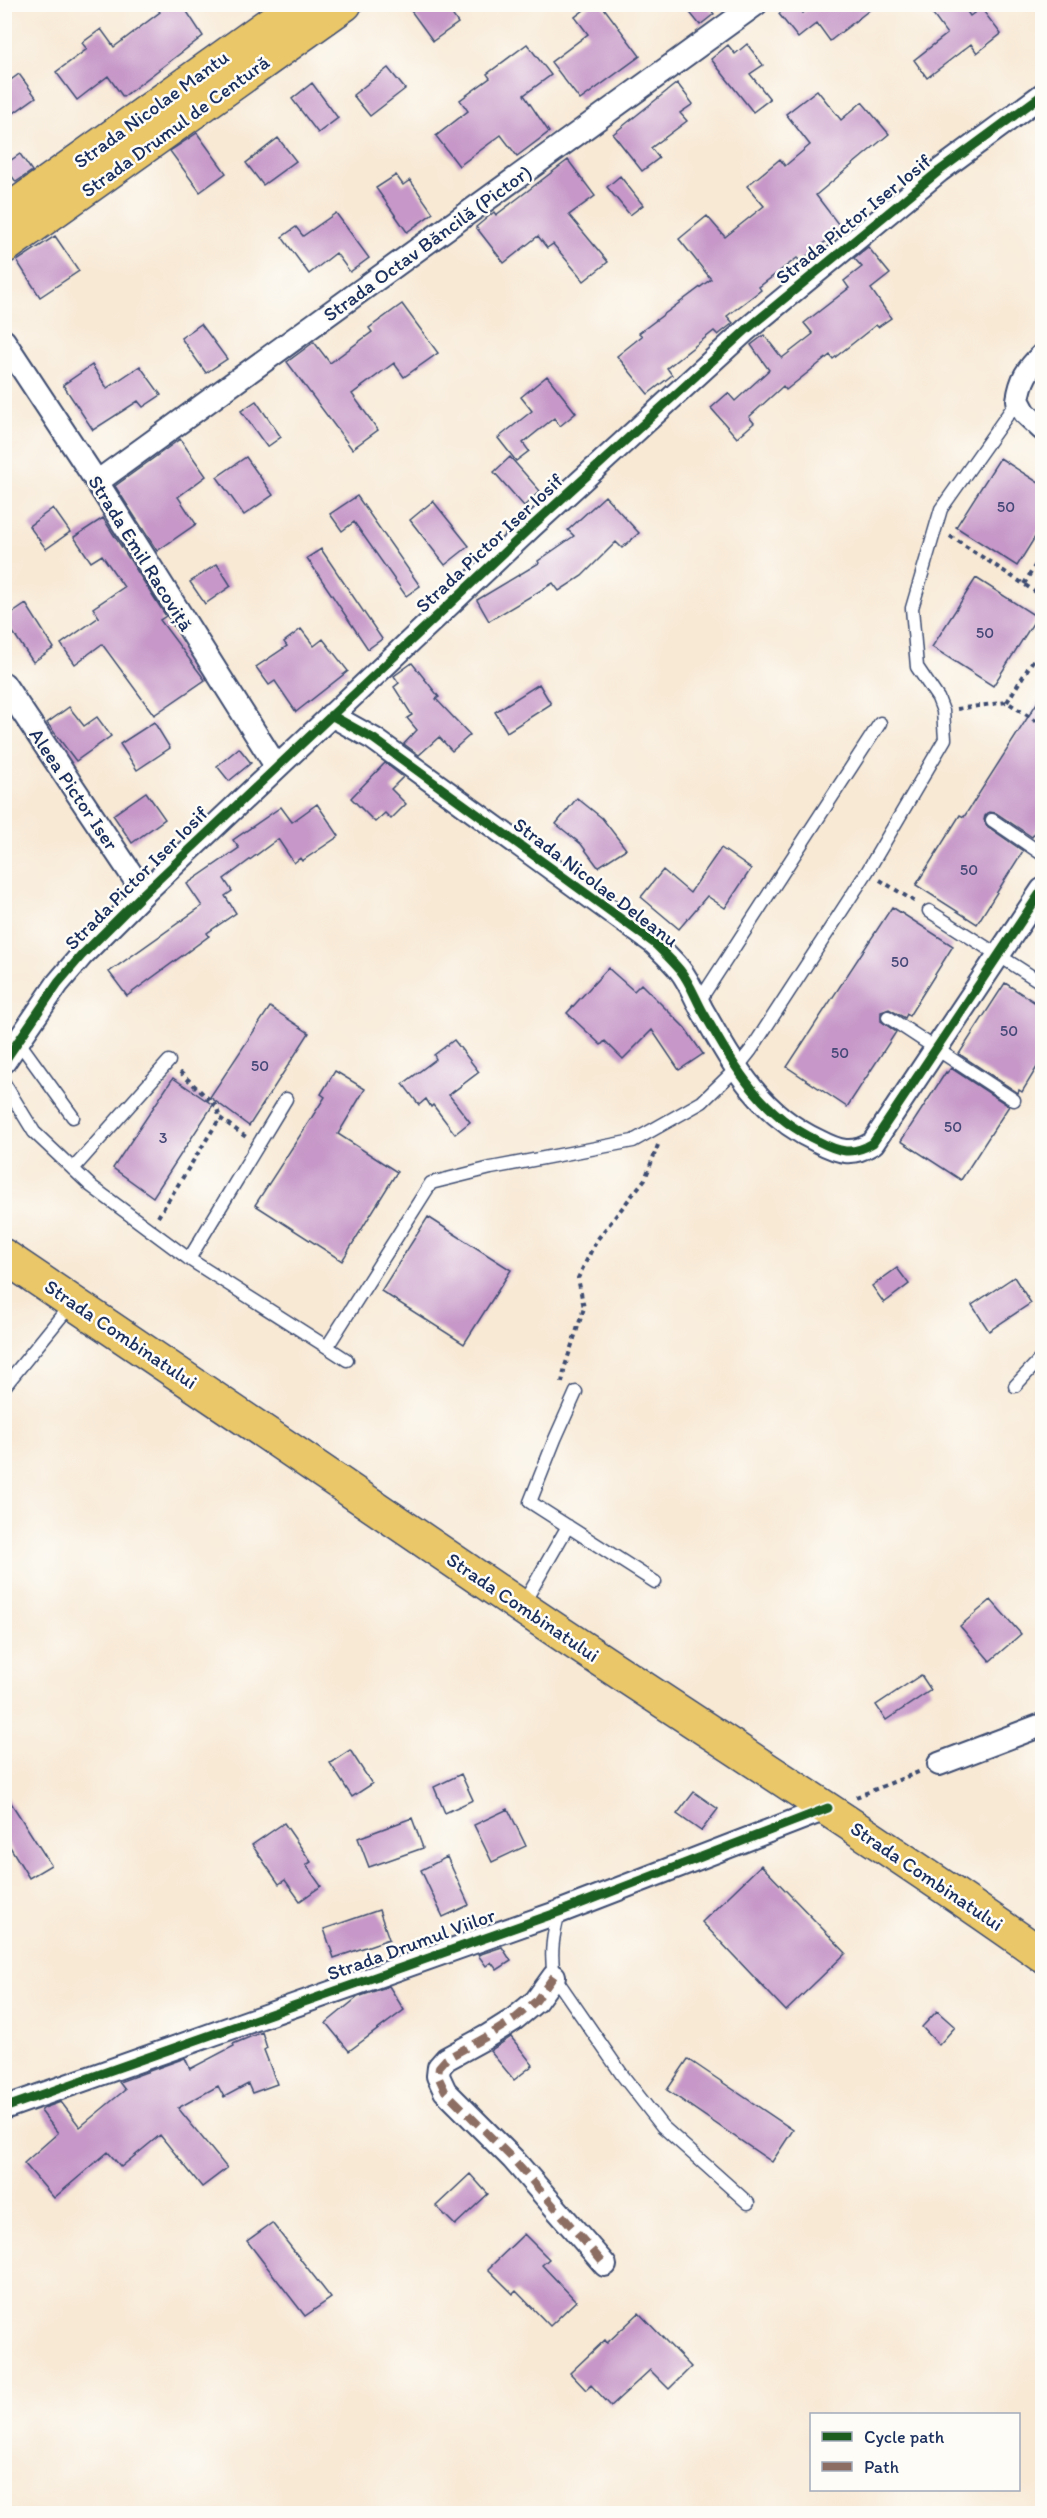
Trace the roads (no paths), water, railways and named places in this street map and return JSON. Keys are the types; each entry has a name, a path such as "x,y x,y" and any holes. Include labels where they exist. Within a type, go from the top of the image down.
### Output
{"main road":[{"name":"Strada Nicolae Mantu","path":"4,214 297,4"},
{"name":"Strada Drumul de Centură","path":"4,247 345,4"},
{"name":"Strada Combinatului","path":"4,1256 521,1607 828,1808 1042,1955"}],"street":[{"name":"Strada Octav Băncilă (Pictor)","path":"97,482 756,4"},
{"name":"Strada Pictor Iser Iosif","path":"4,1062 58,983 81,956 276,766 746,330 939,171 1042,95"},
{"name":"Strada Emil Racoviță","path":"4,341 97,482 276,766"},
{"path":"1042,355 1029,367 1021,382 1018,400 1025,413 1042,429"},
{"name":"Aleea Pictor Iser","path":"4,684 144,893"},
{"name":"Strada Nicolae Deleanu","path":"331,715 374,739 654,943 680,970 736,1069 764,1105 804,1135 830,1148 860,1151 873,1143 1042,890"},
{"path":"939,1764 1042,1725"},
{"name":"Strada Drumul Viilor","path":"4,2108 559,1912 828,1808"},
{"path":"554,1976 537,2001 486,2037 446,2059 439,2067 438,2076 445,2091 513,2160 605,2265"}],"lane":[{"path":"327,1347 431,1184 491,1168 633,1141 702,1102 736,1069 867,872 945,740 943,711 938,698 917,667 912,608 941,509 1018,400"},
{"path":"698,1003 880,723"},
{"path":"992,820 1042,854"},
{"path":"930,911 1042,983"},
{"path":"888,1017 1014,1100"},
{"path":"18,1041 74,1117"},
{"path":"73,1169 169,1061"},
{"path":"4,1083 34,1132 91,1186 189,1259 347,1360"},
{"path":"189,1259 286,1099"},
{"path":"4,1388 73,1302"},
{"path":"1016,1386 1042,1357"},
{"path":"576,1392 530,1502 655,1582"},
{"path":"521,1607 568,1526"},
{"path":"559,1912 552,1941 551,1956 554,1976 622,2076 662,2126 748,2203"}]}
